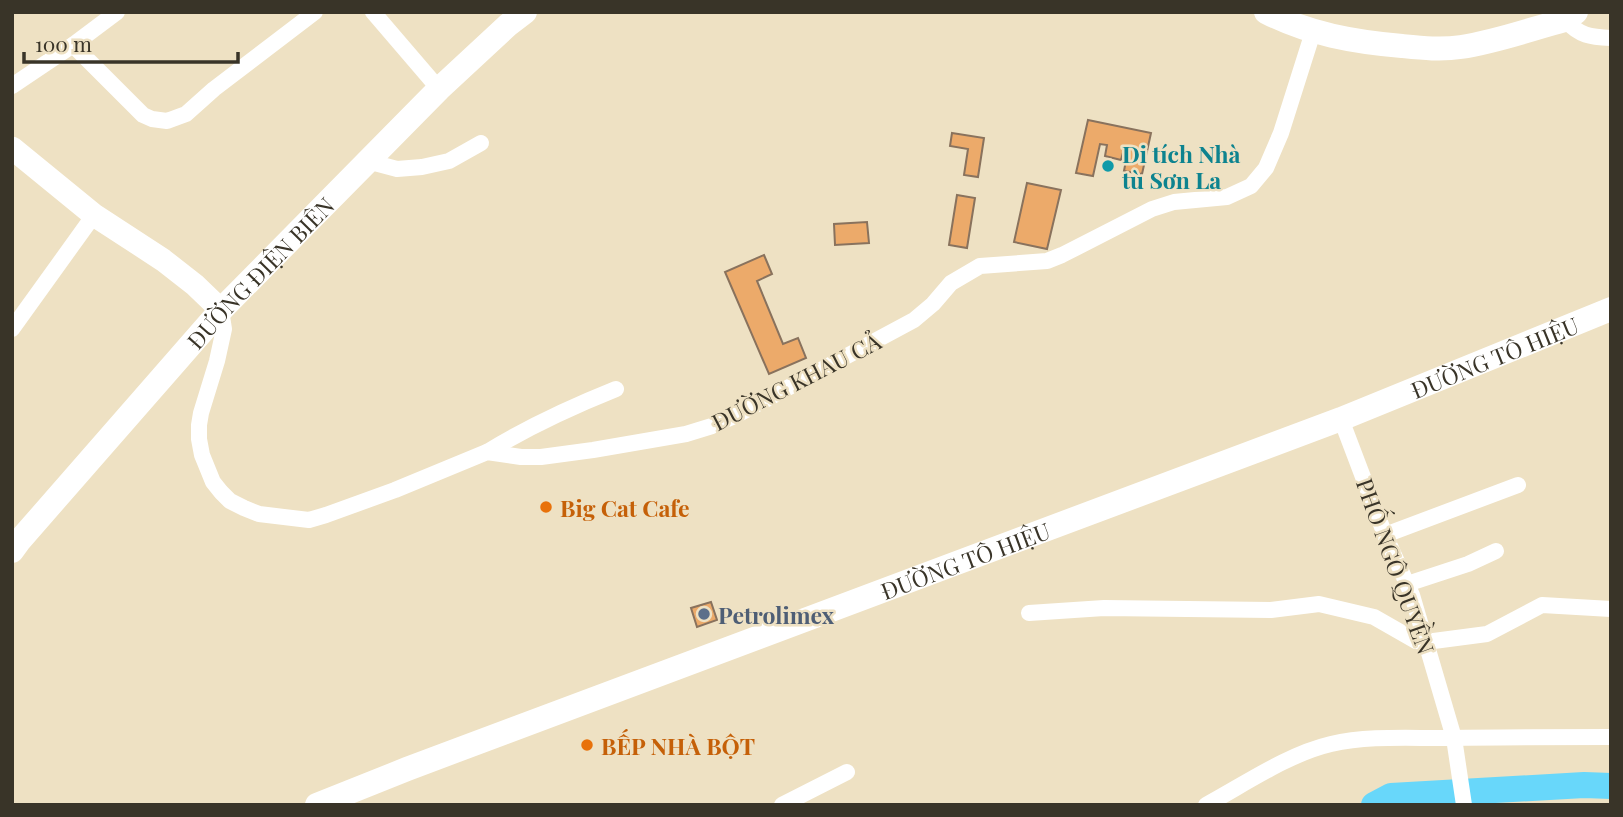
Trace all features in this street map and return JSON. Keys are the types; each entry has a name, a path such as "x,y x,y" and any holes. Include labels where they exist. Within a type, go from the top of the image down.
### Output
{"main road":[{"name":"ĐƯỜNG ĐIỆN BIÊN","path":"12,551 221,310 439,89 525,12"},
{"path":"1266,12 1286,23 1313,32 1371,43 1436,49 1482,43 1571,16"},
{"name":"ĐƯỜNG TÔ HIỆU","path":"317,805 1340,419 1611,309"}],"street":[{"path":"12,86 74,45 117,12"},
{"path":"74,45 143,115 167,121 186,114 315,12"},
{"path":"373,12 439,89"},
{"path":"1571,16 1575,31 1611,38"},
{"name":"ĐƯỜNG KHAU CẢ","path":"487,452 541,457 632,444 712,426 914,320 933,304 951,283 980,266 1046,261 1152,209 1174,202 1227,197 1251,186 1266,168 1281,133 1313,32"},
{"path":"366,161 397,169 422,167 449,162 481,143"},
{"path":"12,148 94,215 163,260 221,310 224,329 201,413 199,439 202,455 213,482 230,501 244,509 259,514 309,520 326,516 487,452 521,432 616,388"},
{"path":"12,329 94,215"},
{"name":"PHỐ NGÔ QUYỀN","path":"1340,419 1407,584 1426,642 1454,738 1464,805"},
{"path":"1385,534 1518,485"},
{"path":"1407,584 1468,564 1496,551"},
{"path":"1030,613 1104,608 1271,610 1320,604 1374,617 1416,641 1426,642 1487,634 1542,605 1611,609"},
{"path":"1206,805 1280,764 1332,744 1380,738 1611,737"},
{"path":"788,804 847,772"}],"building":[{"path":"1088,120 1151,133 1142,174 1124,171 1128,150 1124,149 1121,160 1105,156 1107,145 1100,144 1093,176 1076,173"},
{"path":"952,133 984,138 978,177 964,175 968,149 950,146"},
{"path":"1027,183 1061,190 1047,249 1014,242"},
{"path":"957,195 975,198 967,248 949,245"},
{"path":"867,222 869,243 835,245 834,224"},
{"path":"764,255 772,274 757,281 783,344 798,338 806,358 769,374 725,272"},
{"name":"Petrolimex","path":"711,602 717,620 697,627 691,608"}],"waterway":[{"path":"1374,805 1391,796 1584,785 1611,786"}],"place":[{"name":"Di tích Nhà tù Sơn La","path":"1108,166"},
{"name":"Big Cat Cafe","path":"546,507"},
{"name":"Petrolimex","path":"704,614"},
{"name":"BẾP NHÀ BỘT","path":"587,745"}]}
